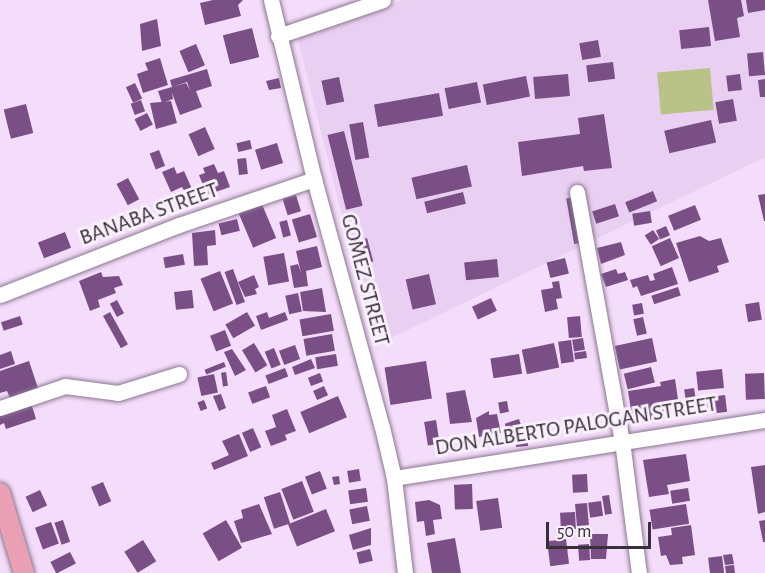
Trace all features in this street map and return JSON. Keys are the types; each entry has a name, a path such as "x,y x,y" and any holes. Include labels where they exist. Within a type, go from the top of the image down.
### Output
{"main road":[{"path":"0,493 24,573"}],"street":[{"name":"GOMEZ STREET","path":"271,0 314,179 394,478 405,573"},
{"path":"278,36 383,0"},
{"name":"BANABA STREET","path":"0,294 179,225 314,179"},
{"path":"577,192 622,441 639,573"},
{"path":"0,408 65,386 118,393 179,374"},
{"name":"DON ALBERTO PALOGAN STREET","path":"394,478 765,420"}],"shaded area":[{"path":"403,0 765,0 765,157 375,346 297,36"}],"green space":[{"path":"710,68 714,110 661,114 657,73"}],"building":[{"path":"213,0 243,0 238,5 241,16 205,25 200,3"},
{"path":"708,0 741,0 744,16 737,18 740,37 715,41"},
{"path":"746,0 765,0 765,10 748,13"},
{"path":"157,19 161,46 142,51 140,24"},
{"path":"709,27 711,46 681,49 679,30"},
{"path":"252,28 259,57 230,64 223,35"},
{"path":"598,40 601,57 582,60 579,43"},
{"path":"196,44 205,65 188,72 179,51"},
{"path":"763,52 765,75 749,76 747,53"},
{"path":"160,58 168,85 143,93 137,74 148,70 145,63"},
{"path":"613,62 615,79 588,82 586,65"},
{"path":"207,69 212,86 196,91 202,107 180,115 172,93 173,99 162,103 158,91 172,87 170,80"},
{"path":"568,74 570,96 535,99 533,77"},
{"path":"740,74 742,90 728,92 726,76"},
{"path":"526,76 530,97 487,105 483,84"},
{"path":"339,77 344,101 327,105 321,81"},
{"path":"279,78 281,88 269,90 266,81"},
{"path":"765,79 765,97 760,97 758,80"},
{"path":"477,82 481,103 449,109 445,88"},
{"path":"135,83 142,98 133,103 126,87"},
{"path":"439,93 443,116 378,127 374,104"},
{"path":"733,99 737,121 719,124 715,102"},
{"path":"141,100 145,111 135,115 131,104"},
{"path":"171,101 177,123 156,129 150,103"},
{"path":"26,104 33,133 11,139 4,110"},
{"path":"147,113 153,125 140,131 135,119"},
{"path":"604,114 612,168 584,171 583,166 522,176 518,142 580,134 578,118"},
{"path":"711,120 716,142 669,153 664,131"},
{"path":"363,122 369,157 355,160 349,124"},
{"path":"205,127 215,149 198,156 189,134"},
{"path":"344,131 363,206 346,210 328,135"},
{"path":"250,140 252,149 238,152 236,143"},
{"path":"277,143 283,163 261,170 255,150"},
{"path":"159,150 165,166 156,169 150,154"},
{"path":"246,158 248,174 239,175 237,159"},
{"path":"214,164 218,173 224,171 230,187 207,195 199,175 205,173 203,168"},
{"path":"467,165 472,186 416,199 411,178"},
{"path":"174,167 177,174 184,171 192,189 185,192 182,187 171,192 162,172"},
{"path":"128,178 139,199 128,205 117,184"},
{"path":"653,191 657,201 629,212 625,202"},
{"path":"463,192 466,204 427,213 424,202"},
{"path":"765,194 765,221 764,221 758,195"},
{"path":"296,195 301,211 288,215 283,199"},
{"path":"581,196 589,241 574,244 566,199"},
{"path":"261,202 276,238 253,248 238,212"},
{"path":"615,204 619,216 596,224 592,211"},
{"path":"695,205 701,220 674,231 668,216"},
{"path":"650,211 652,223 634,226 632,214"},
{"path":"310,214 317,237 299,243 292,220"},
{"path":"237,219 240,231 221,235 219,224"},
{"path":"287,220 291,236 283,237 279,222"},
{"path":"666,226 670,235 660,240 656,230"},
{"path":"215,230 216,245 207,246 208,265 194,266 192,233"},
{"path":"653,230 659,239 651,245 645,236"},
{"path":"65,232 71,248 44,258 38,242"},
{"path":"700,236 709,241 721,238 729,262 717,266 719,272 689,282 676,243"},
{"path":"367,238 373,261 358,265 352,242"},
{"path":"670,238 679,258 661,266 652,246"},
{"path":"621,242 625,255 601,264 597,248"},
{"path":"317,246 322,267 306,271 308,286 294,288 290,266 298,264 301,273 296,251"},
{"path":"284,253 289,282 268,285 263,257"},
{"path":"183,254 185,265 165,268 163,257"},
{"path":"565,258 569,274 550,278 547,263"},
{"path":"497,259 499,277 466,280 464,262"},
{"path":"672,267 678,284 641,296 637,286 633,288 630,280 648,275 650,281 655,280 653,274"},
{"path":"233,269 245,302 237,305 225,272"},
{"path":"616,269 618,274 625,272 628,280 606,287 601,274"},
{"path":"220,271 233,303 214,311 201,279"},
{"path":"101,272 103,277 119,276 123,285 114,288 116,293 98,300 100,307 90,311 79,281"},
{"path":"429,274 436,304 413,310 406,279"},
{"path":"254,275 259,287 255,289 257,294 245,297 238,282"},
{"path":"559,281 562,298 556,299 558,309 545,312 541,290 553,288 552,282"},
{"path":"678,287 681,296 654,304 651,296"},
{"path":"322,288 326,312 303,311 300,292"},
{"path":"192,290 194,308 176,310 174,292"},
{"path":"298,293 302,312 289,314 285,296"},
{"path":"491,298 497,311 478,320 472,307"},
{"path":"117,300 124,313 117,317 110,304"},
{"path":"759,302 762,320 748,322 745,304"},
{"path":"642,303 644,314 634,316 632,305"},
{"path":"110,312 128,344 121,348 103,316"},
{"path":"247,312 255,326 233,338 225,324"},
{"path":"267,312 269,318 285,312 288,320 261,330 256,316"},
{"path":"331,314 334,331 302,336 299,320"},
{"path":"20,316 23,325 4,331 1,322"},
{"path":"580,316 582,337 569,338 567,317"},
{"path":"643,317 647,334 637,336 633,319"},
{"path":"225,330 231,346 216,352 210,336"},
{"path":"332,334 335,351 306,356 303,339"},
{"path":"583,338 585,350 574,352 572,340"},
{"path":"652,338 657,361 620,369 615,346"},
{"path":"571,340 574,362 561,364 558,342"},
{"path":"254,343 267,365 255,372 242,350"},
{"path":"554,343 559,367 527,374 522,350"},
{"path":"295,345 300,359 284,365 279,351"},
{"path":"274,348 281,365 271,368 265,352"},
{"path":"232,349 246,370 235,376 224,352"},
{"path":"11,351 15,364 0,369 0,355"},
{"path":"586,351 587,358 575,360 574,353"},
{"path":"336,354 338,366 317,369 315,357"},
{"path":"519,354 522,374 493,378 490,359"},
{"path":"311,359 315,368 295,375 292,367"},
{"path":"29,361 39,391 11,400 7,391 0,393 0,371"},
{"path":"426,361 432,399 390,405 385,368"},
{"path":"224,362 226,367 206,375 205,370"},
{"path":"651,367 655,383 628,389 624,374"},
{"path":"285,368 288,376 269,384 265,376"},
{"path":"722,369 724,388 698,391 696,372"},
{"path":"226,372 228,386 223,387 221,373"},
{"path":"320,373 323,381 311,386 308,378"},
{"path":"764,373 765,399 746,400 745,374"},
{"path":"214,374 218,393 201,396 197,378"},
{"path":"675,379 679,406 670,407 672,417 633,423 628,391 661,386 660,382"},
{"path":"266,386 270,397 252,404 248,392"},
{"path":"324,386 328,395 317,400 313,391"},
{"path":"694,388 697,406 687,407 684,390"},
{"path":"465,390 472,422 450,424 446,393"},
{"path":"221,394 226,408 219,411 213,396"},
{"path":"725,395 727,412 704,415 702,398"},
{"path":"338,396 347,417 309,433 300,412"},
{"path":"204,400 207,408 201,411 197,403"},
{"path":"507,401 509,412 500,413 498,403"},
{"path":"31,403 36,419 6,429 4,423 0,425 0,413"},
{"path":"287,409 296,431 285,435 287,440 271,446 265,431 276,427 272,415"},
{"path":"489,411 489,415 497,414 501,433 479,437 476,418"},
{"path":"519,419 523,431 509,436 505,424"},
{"path":"436,420 440,444 428,446 424,422"},
{"path":"253,428 261,447 250,452 242,433"},
{"path":"239,434 248,456 214,470 211,463 229,455 222,441"},
{"path":"528,435 528,446 516,447 516,436"},
{"path":"686,454 690,481 667,485 669,494 649,497 643,460"},
{"path":"765,465 765,512 758,514 751,467"},
{"path":"359,469 361,481 349,483 347,471"},
{"path":"320,471 327,489 312,494 305,477"},
{"path":"587,474 588,492 573,493 572,475"},
{"path":"339,476 340,484 334,485 332,477"},
{"path":"302,481 314,512 293,520 281,489"},
{"path":"103,482 111,501 99,506 91,487"},
{"path":"472,484 473,509 455,510 454,485"},
{"path":"366,488 368,502 350,504 348,491"},
{"path":"688,488 690,501 672,504 670,491"},
{"path":"40,490 47,505 33,512 25,497"},
{"path":"280,492 290,523 274,529 264,497"},
{"path":"609,495 612,514 605,515 602,496"},
{"path":"498,498 502,528 480,531 476,501"},
{"path":"429,500 440,505 442,519 433,520 435,534 426,536 424,521 417,522 415,502"},
{"path":"601,501 603,516 590,518 588,503"},
{"path":"587,503 589,525 577,526 575,504"},
{"path":"259,504 272,534 241,543 234,521 243,518 241,510"},
{"path":"686,504 689,524 653,530 649,510"},
{"path":"367,506 370,521 352,524 349,509"},
{"path":"326,509 335,531 297,547 288,524"},
{"path":"575,512 576,529 561,530 560,513"},
{"path":"63,520 70,542 62,545 54,523"},
{"path":"226,520 242,548 219,561 203,534"},
{"path":"765,520 765,542 763,542 759,521"},
{"path":"51,522 59,544 43,549 35,528"},
{"path":"691,525 695,555 682,557 683,564 670,565 666,555 661,556 658,537 672,535 671,528"},
{"path":"371,528 371,545 353,550 349,535"},
{"path":"590,534 608,534 606,559 591,559"},
{"path":"455,538 461,573 432,573 427,543"},
{"path":"566,539 569,564 550,566 547,541"},
{"path":"143,540 156,561 138,573 124,552"},
{"path":"589,544 590,560 579,561 578,545"},
{"path":"370,549 373,561 359,564 356,552"},
{"path":"70,552 76,564 56,573 50,562"},
{"path":"732,554 734,564 725,565 723,555"},
{"path":"722,556 724,573 710,573 708,558"},
{"path":"734,565 735,573 726,573 725,566"}]}
